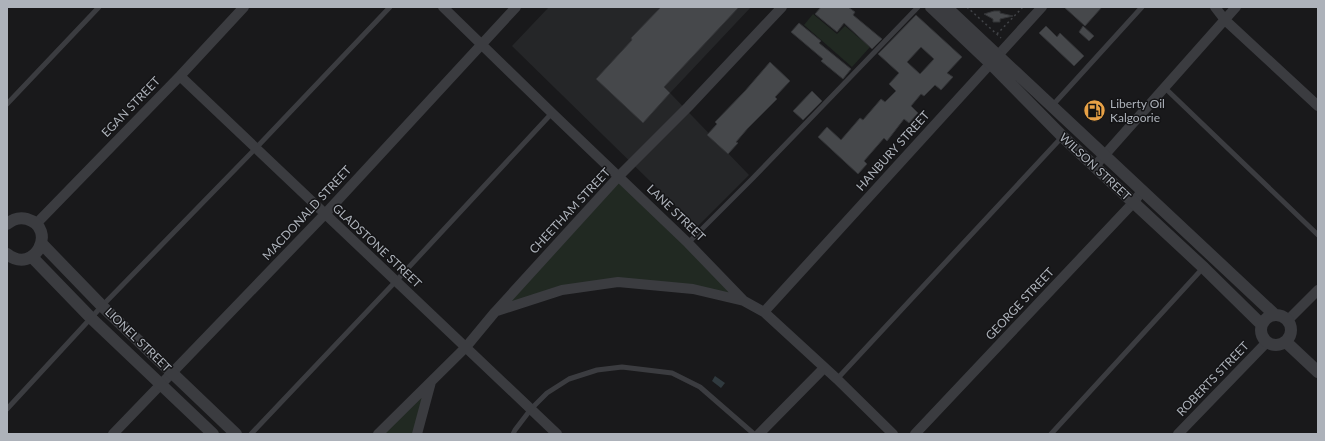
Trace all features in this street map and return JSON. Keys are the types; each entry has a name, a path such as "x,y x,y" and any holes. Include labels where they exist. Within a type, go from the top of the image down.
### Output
{"street":[{"name":"EGAN STREET","path":"36,224 180,76 244,7"},
{"name":"LANE STREET","path":"443,7 688,243 744,301 764,312 893,434"},
{"name":"MACDONALD STREET","path":"114,434 325,214 516,7"},
{"name":"CHEETHAM STREET","path":"378,434 466,347 495,312 619,176 688,107 782,7"},
{"name":"WILSON STREET","path":"931,7 1052,106 1275,315"},
{"name":"WILSON STREET","path":"946,7 1063,137 1204,268 1262,325"},
{"name":"HANBURY STREET","path":"764,312 1042,7"},
{"path":"1215,7 1225,20 1318,106"},
{"path":"1094,167 1236,7"},
{"name":"GLADSTONE STREET","path":"180,76 557,434"},
{"name":"GEORGE STREET","path":"915,434 1133,203 1142,191"},
{"path":"7,254 16,259 27,259 32,257 40,249 42,244 42,233 36,224 27,219 21,218 8,221"},
{"name":"LIONEL STREET","path":"42,244 102,306 236,434"},
{"name":"LIONEL STREET","path":"32,257 92,319 213,434"},
{"path":"495,312 562,290 618,282 693,289 744,301"},
{"path":"1288,320 1318,290"},
{"path":"1275,315 1280,315 1288,320 1292,332 1290,338 1286,342 1276,345 1267,342 1261,331 1265,320 1270,316 1275,315"},
{"name":"ROBERTS STREET","path":"1178,434 1267,342"},
{"path":"1286,342 1318,372"},
{"path":"759,434 824,368"},
{"path":"417,434 431,382"}],"lane":[{"path":"7,104 98,7"},
{"path":"7,409 92,319 102,306 256,148 390,7"},
{"path":"688,243 758,174 918,7"},
{"path":"1052,106 1142,7"},
{"path":"1165,88 1318,235"},
{"path":"251,434 552,113"},
{"path":"836,379 1063,137"},
{"path":"1051,434 1204,268"},
{"path":"513,434 514,430 547,392 569,379 597,370 622,367 672,373 700,387 754,434"}],"path":[{"path":"967,7 1001,38"},
{"path":"997,34 1023,7"}],"shaded area":[{"path":"549,7 751,7 670,93 749,175 697,227 512,46"},
{"path":"813,14 837,34 845,26 870,47 852,67 804,25"},
{"path":"619,176 744,301 618,282 562,290 495,312"},
{"path":"715,376 725,383 721,388 712,381"},
{"path":"431,381 417,434 378,434"}],"building":[{"path":"661,7 739,7 664,87 670,93 643,123 596,79 632,40 631,38"},
{"path":"821,7 848,7 855,12 853,15 882,39 872,49 844,23 837,32 815,14"},
{"path":"1064,7 1102,7 1085,26"},
{"path":"1000,11 1000,13 1013,16 1000,19 1000,22 993,22 993,19 984,14"},
{"path":"916,15 962,57 947,73 953,77 941,90 935,85 924,96 921,94 911,106 918,113 909,123 904,119 887,141 884,138 864,161 867,164 858,174 818,137 827,127 841,140 860,118 863,120 881,99 885,102 896,91 889,84 899,73 878,54","holes":["921,47 934,59 920,74 907,62"]},
{"path":"799,23 821,41 819,43 851,69 843,79 821,61 823,59 791,32"},
{"path":"1046,26 1057,37 1060,33 1084,56 1074,66 1039,33"},
{"path":"1083,26 1094,36 1089,41 1079,32"},
{"path":"770,62 790,81 775,97 777,99 748,128 736,142 738,143 728,154 707,135 717,124 715,122"},
{"path":"812,91 822,101 803,120 793,111"}],"place":[{"name":"Liberty Oil Kalgoorie","path":"1094,111"}]}
